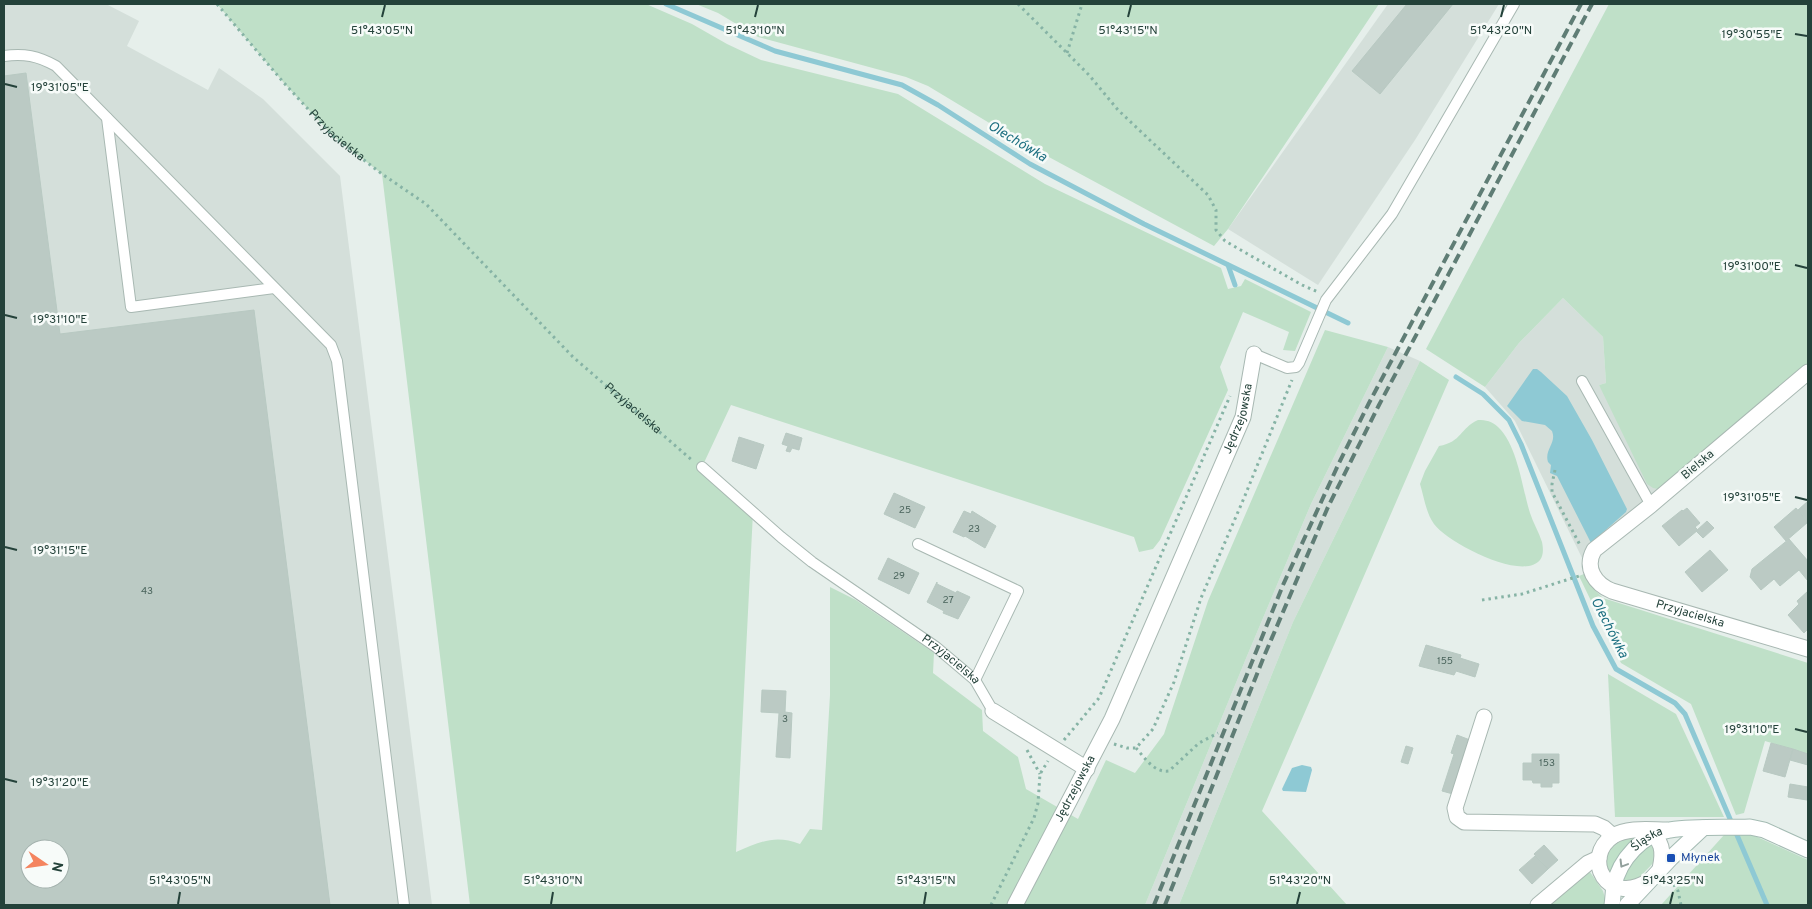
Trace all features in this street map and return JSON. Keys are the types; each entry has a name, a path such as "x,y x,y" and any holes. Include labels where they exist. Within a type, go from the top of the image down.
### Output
{"street":[{"name":"Jędrzejowska","path":"1015,905 1101,741 1243,417 1254,354"},
{"name":"Bielska","path":"1590,560 1594,550 1651,505 1808,372"},
{"name":"Przyjacielska","path":"1590,560 1594,578 1599,584 1612,591 1808,649"},
{"name":"Przyjacielska","path":"993,711 1087,769"},
{"path":"1484,717 1455,808 1457,817 1464,822 1594,824 1604,828 1614,836"},
{"name":"Śląska","path":"1614,887 1618,873 1625,860 1637,846 1656,831 1750,827 1764,830 1808,850"},
{"name":"Śląska","path":"1649,881 1702,828"},
{"path":"1649,881 1640,887 1628,889 1614,887 1600,871 1599,858 1604,845 1614,836 1628,831 1656,831 1663,857 1660,869"},
{"path":"1538,905 1588,863 1599,858"},
{"path":"1627,905 1649,881"},
{"path":"1612,905 1614,887"}],"lane":[{"path":"1299,363 1328,296 1392,214 1514,4"},
{"path":"4,56 29,55 44,59 56,66 331,345 337,361 404,905"},
{"path":"107,118 131,307 274,288"},
{"name":"Jędrzejowska","path":"1254,354 1287,368 1296,367 1299,363"},
{"path":"1582,381 1651,505"},
{"name":"Przyjacielska","path":"702,467 805,556 936,647 975,680 993,711"},
{"path":"918,544 1018,591 975,680"}],"path":[{"name":"Przyjacielska","path":"217,4 284,83 333,136 382,174 426,204 573,357 702,467"},
{"path":"1018,4 1089,75 1118,110 1208,195 1216,210 1216,230 1225,240 1315,292 1328,296"},
{"path":"1067,53 1082,4"},
{"path":"1101,741 1127,748 1136,748 1153,728 1174,682 1201,598 1299,363"},
{"path":"991,905 1034,818 1038,803 1040,774 1055,750 1099,698 1230,396"},
{"path":"1554,470 1552,492 1585,555 1590,560"},
{"path":"1482,600 1522,594 1562,583"},
{"path":"1136,748 1158,771 1168,771 1199,743 1218,733"},
{"path":"1660,869 1674,883 1681,905"}],"shaded area":[{"path":"4,4 106,4 139,21 127,46 208,90 219,68 263,99 340,176 432,905 4,905"},
{"path":"1388,4 1499,4 1415,140 1318,285 1228,229"},
{"path":"1563,298 1603,337 1606,383 1599,385 1664,490 1582,558 1515,421 1485,387 1519,343"},
{"path":"1388,347 1420,361 1293,622 1179,905 1145,905 1311,504"}],"green space":[{"path":"217,4 646,4 692,24 727,44 761,60 898,94 1045,184 1221,268 1228,289 1241,286 1245,279 1311,312 1295,351 1283,350 1289,332 1243,312 1220,367 1228,390 1160,540 1153,549 1139,552 1134,537 731,405 702,467 753,512 736,852 768,840 791,841 800,844 810,829 822,830 830,695 830,587 856,600 934,653 933,673 982,710 983,731 1018,757 1026,789 1078,819 1106,760 1135,773 1164,734 1208,601 1325,330 1388,347 1311,504 1145,905 470,905 382,174 333,136 284,83"},
{"path":"696,4 1379,4 1228,229 1214,246 1021,142 928,86 906,77 758,37 718,13"},
{"path":"1609,4 1808,4 1808,364 1664,490 1653,488 1647,484 1599,385 1606,383 1603,337 1563,298 1519,343 1485,387 1426,349"},
{"path":"1420,361 1449,380 1262,811 1347,905 1179,905 1293,622"},
{"path":"1478,420 1489,421 1498,427 1505,435 1515,456 1530,513 1542,544 1543,551 1540,560 1531,566 1502,563 1469,549 1442,532 1431,520 1427,510 1420,484 1439,446 1457,438 1472,423"},
{"path":"1584,574 1603,598 1808,663 1808,754 1765,741 1744,813 1736,815 1691,704 1621,663 1579,576"},
{"path":"1608,674 1676,714 1724,817 1615,817"},
{"path":"1641,834 1621,852 1615,862 1611,875 1607,866 1606,858 1608,852 1618,842"},
{"path":"1724,835 1753,835 1808,860 1808,905 1661,905"},
{"path":"1652,843 1656,860 1638,879 1622,882 1634,860"},
{"path":"1590,872 1603,891 1607,905 1548,905"}],"water":[{"path":"1533,369 1541,372 1567,396 1627,509 1591,543 1557,476 1550,473 1551,465 1547,458 1553,439 1552,431 1545,425 1522,421 1507,406"},
{"path":"1302,765 1311,767 1312,770 1306,792 1283,791 1282,789 1292,768"}],"building":[{"path":"1407,4 1453,4 1380,94 1352,71"},
{"path":"26,73 60,334 254,310 330,905 4,905 4,76"},
{"path":"786,433 802,438 799,450 792,448 790,452 786,451 788,446 782,444"},
{"path":"739,437 764,445 756,469 732,461"},
{"path":"894,493 925,507 915,528 884,514"},
{"path":"1808,501 1808,521 1798,510"},
{"path":"1687,508 1700,523 1695,527 1698,530 1679,546 1662,526"},
{"path":"1796,508 1808,522 1786,541 1774,527"},
{"path":"964,511 971,514 972,511 996,526 985,548 965,536 953,532"},
{"path":"1707,521 1714,528 1703,538 1696,531"},
{"path":"1789,539 1808,561 1808,581 1799,570 1780,586 1774,579 1761,590 1750,577 1752,569"},
{"path":"1710,550 1728,570 1702,592 1685,572"},
{"path":"888,558 919,573 909,594 878,579"},
{"path":"937,582 937,584 956,593 957,591 970,597 958,619 943,613 944,611 927,602"},
{"path":"1808,591 1808,629 1804,633 1788,615 1799,604 1797,601"},
{"path":"1426,645 1461,655 1460,658 1479,664 1475,677 1456,671 1454,675 1419,666"},
{"path":"762,690 786,691 785,712 792,713 790,758 776,757 779,713 761,712"},
{"path":"1457,735 1470,740 1453,794 1442,791 1454,754 1451,753"},
{"path":"1771,743 1793,749 1785,777 1763,771"},
{"path":"1406,746 1413,748 1408,764 1401,762"},
{"path":"1793,749 1808,754 1808,765 1790,760"},
{"path":"1532,754 1559,754 1559,783 1552,783 1552,787 1541,787 1541,783 1523,780 1523,763 1532,763"},
{"path":"1790,784 1808,787 1807,800 1788,797"},
{"path":"1544,845 1558,860 1548,869 1534,854"},
{"path":"1535,856 1548,869 1532,884 1519,870"}],"waterway":[{"name":"Olechówka","path":"666,4 775,51 902,85 938,105 1030,164 1144,224 1348,323"},
{"path":"1228,265 1235,285"},
{"name":"Olechówka","path":"1456,377 1483,394 1509,420 1521,444 1593,626 1616,669 1675,703 1685,714 1767,905"}],"railway":[{"path":"1154,905 1283,585 1339,463 1581,4"},
{"path":"1165,905 1265,654 1328,507 1379,405 1592,4"}],"place":[{"name":"Młynek","path":"1671,858"}]}
